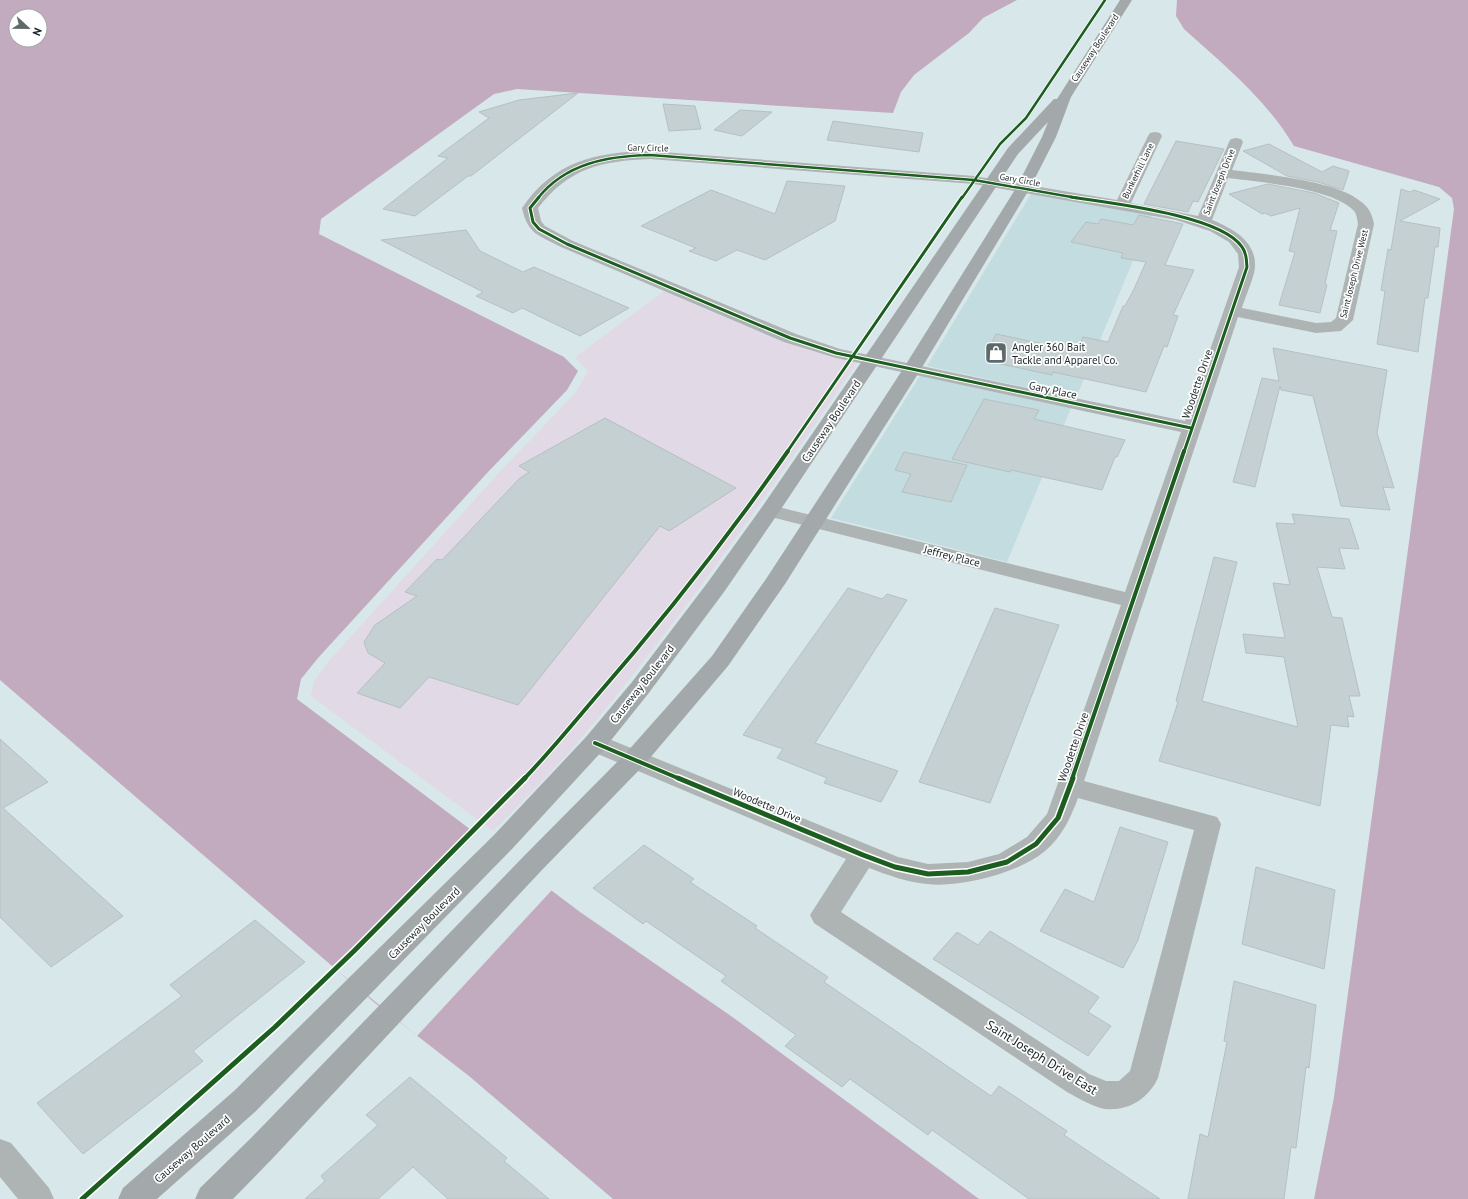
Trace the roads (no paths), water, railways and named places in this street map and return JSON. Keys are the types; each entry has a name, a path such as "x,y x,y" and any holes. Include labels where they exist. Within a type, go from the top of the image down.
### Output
{"street":[{"name":"Causeway Boulevard","path":"134,1199 245,1101 503,842 595,743 640,688 770,511 990,183 1017,146 1064,97 1126,0"},
{"name":"Causeway Boulevard","path":"211,1199 532,864 636,759 720,661 774,584 814,522 912,369 1023,188 1049,137 1064,97"},
{"name":"Bunkerhill Lane","path":"1122,205 1155,136"},
{"name":"Saint Joseph Drive","path":"1203,222 1236,142"},
{"name":"Gary Circle","path":"912,369 836,353 790,338 567,244 539,229 533,222 530,208 539,195 562,175 580,165 616,156 650,155 922,175 990,183 1122,205 1176,215 1203,222"},
{"name":"Saint Joseph Drive West","path":"1223,173 1327,191 1348,200 1363,211 1366,224 1344,320 1335,327 1316,328 1232,311"},
{"name":"Woodette Drive","path":"595,743 895,867 928,874 968,872 1007,862 1036,844 1058,818 1070,786 1247,267 1246,254 1238,242 1223,231 1203,222"},
{"name":"Gary Place","path":"912,369 1191,428"},
{"name":"Jeffrey Place","path":"770,511 1134,601"},
{"name":"Saint Joseph Drive East","path":"863,855 824,915 1078,1083 1104,1096 1126,1094 1144,1078 1208,824 1070,786"},
{"path":"0,1153 38,1199"}],"place":[{"name":"Angler 360 Bait Tackle and Apparel Co.","path":"996,353"}]}
